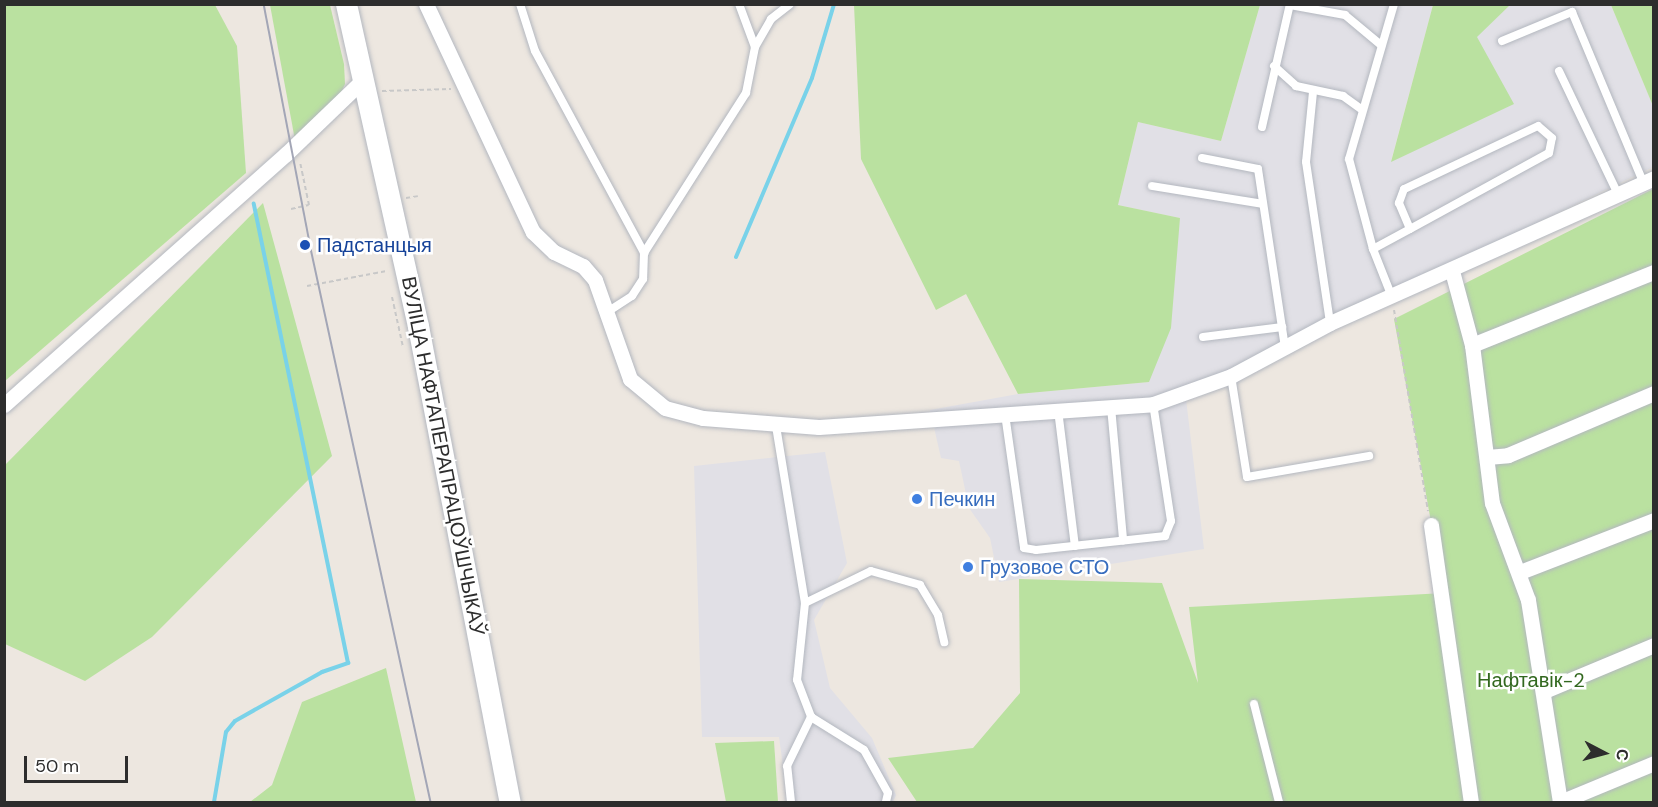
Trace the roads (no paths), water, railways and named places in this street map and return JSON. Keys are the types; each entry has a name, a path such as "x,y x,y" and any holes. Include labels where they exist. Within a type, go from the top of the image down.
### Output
{"main road":[{"name":"ВУЛІЦА НАФТАПЕРАПРАЦОЎШЧЫКАЎ","path":"346,4 418,326 510,802"}],"street":[{"path":"426,4 469,89 534,232 554,252 583,266 595,280 609,311 630,379 665,408 703,418 776,426 819,427 1153,404 1231,376 1330,323 1393,298 1648,180"},
{"path":"4,405 365,85"},
{"path":"1452,271 1472,345 1492,503 1505,543 1520,572 1544,692 1560,802 1653,763"},
{"path":"1472,345 1653,272"},
{"path":"1487,457 1508,456 1653,393"},
{"path":"1520,572 1653,520"},
{"path":"1431,525 1472,802"},
{"path":"1544,692 1653,645"}],"lane":[{"path":"520,4 535,51 644,253"},
{"path":"739,4 755,47"},
{"path":"609,311 632,296 643,279 644,253 746,93 755,47 771,19 790,4"},
{"path":"1345,15 1348,4"},
{"path":"1393,298 1373,249 1349,159 1394,4"},
{"path":"1262,127 1274,66 1290,5 1345,15 1381,45"},
{"path":"1502,41 1572,12 1648,180"},
{"path":"1274,66 1296,86 1313,92 1343,96 1362,110"},
{"path":"1559,71 1618,194"},
{"path":"1313,92 1306,162 1330,323"},
{"path":"1373,249 1410,229 1549,153 1552,138 1538,126 1404,189 1399,203 1410,229"},
{"path":"1202,158 1258,169 1285,347"},
{"path":"1152,186 1263,204"},
{"path":"1203,337 1282,327"},
{"path":"1231,376 1247,477 1369,456"},
{"path":"1005,414 1024,548 1075,546 1165,536 1171,520 1153,404"},
{"path":"1111,407 1124,540"},
{"path":"1058,410 1075,546"},
{"path":"776,426 805,603 797,680 811,717 864,750 888,793 886,802"},
{"path":"805,603 871,571 920,585 938,615 944,642"},
{"path":"1254,704 1279,802"},
{"path":"791,802 787,766 811,717"}],"waterway":[{"path":"736,257 812,78 834,4"},
{"path":"214,802 226,732 235,721 322,672 348,663 254,204"}],"tram line":[{"path":"264,4 310,244 431,802"}],"place":[{"name":"Падстанцыя","path":"305,245"},
{"name":"Печкин","path":"917,499"},
{"name":"Грузовое СТО","path":"968,567"}],"park label":[{"name":"Нафтавік-2","path":"1531,680"}]}
